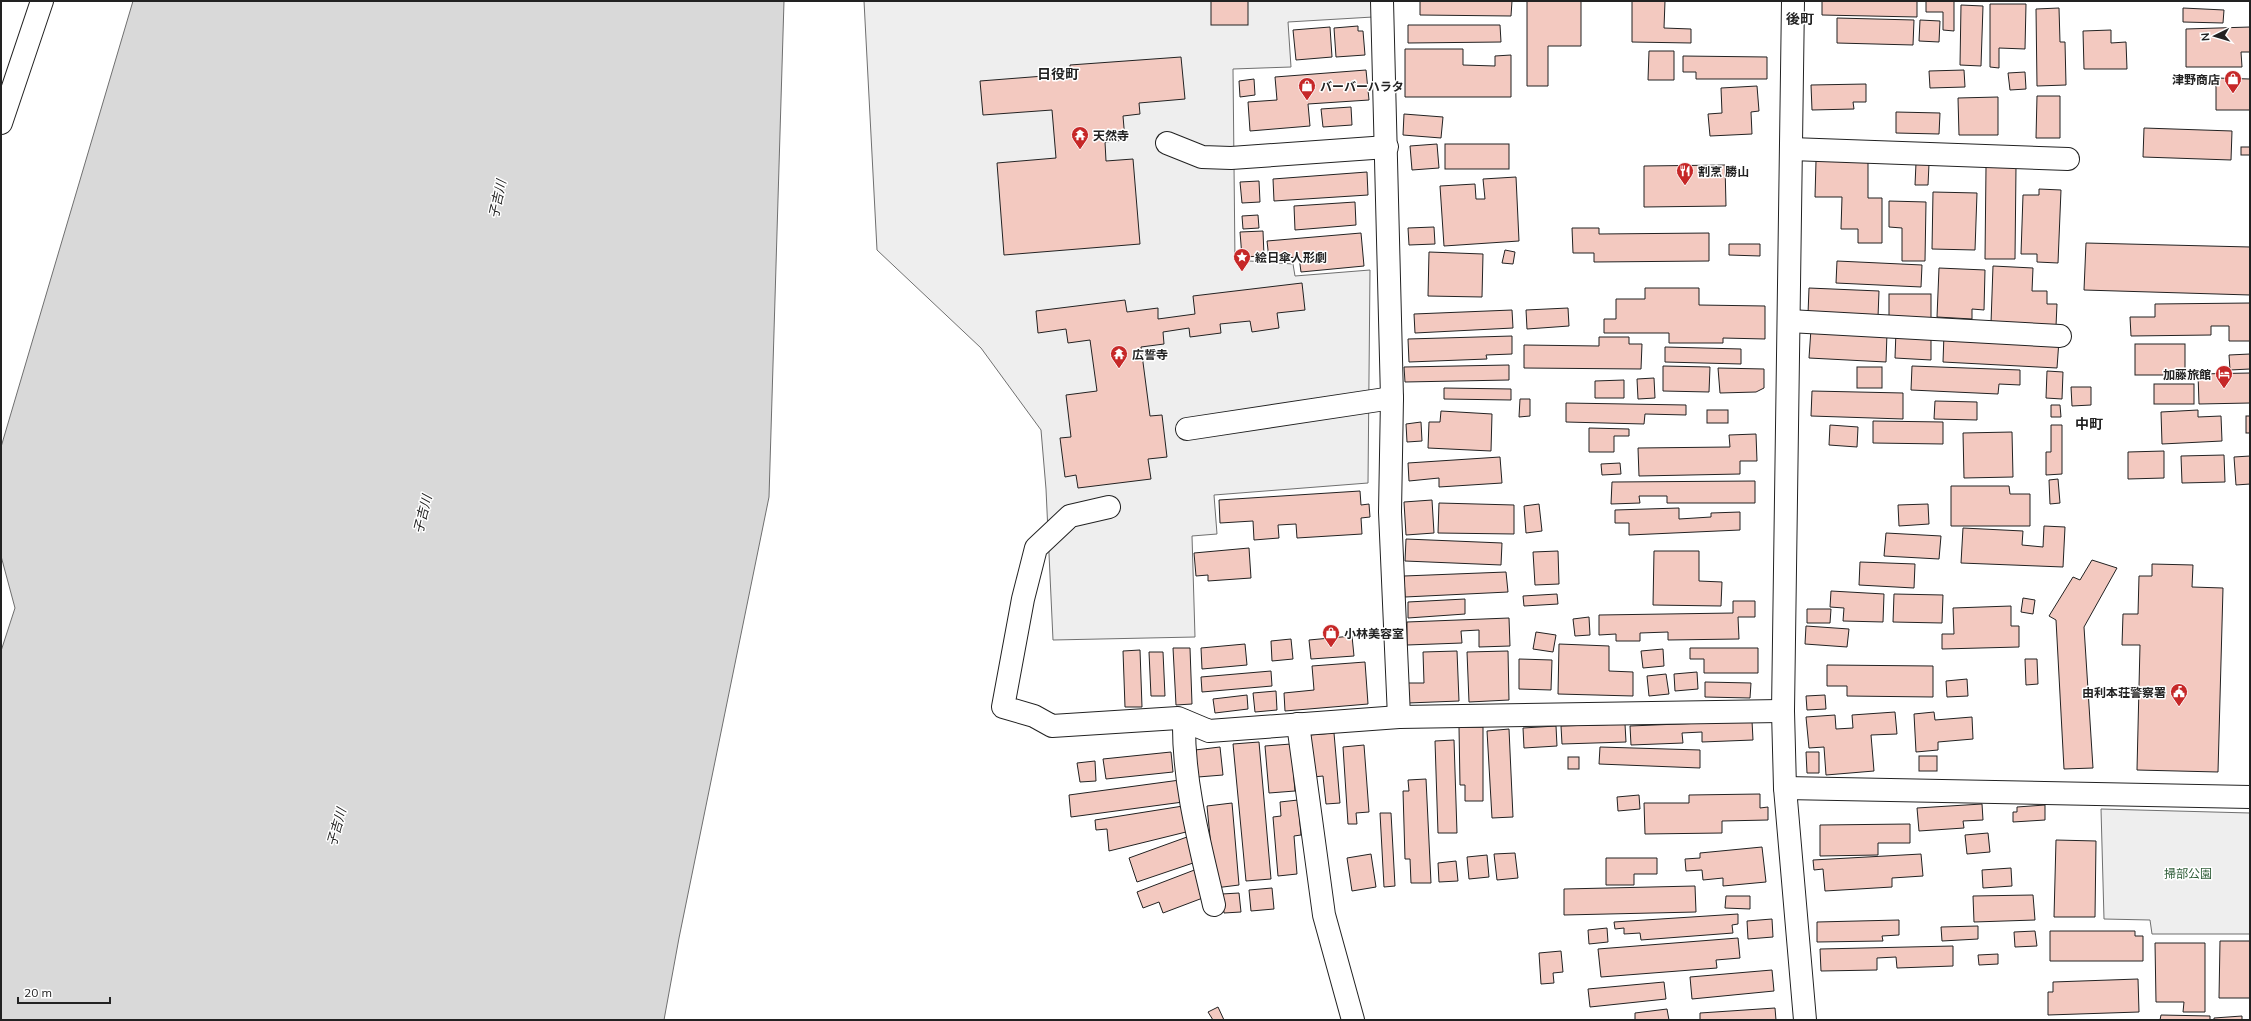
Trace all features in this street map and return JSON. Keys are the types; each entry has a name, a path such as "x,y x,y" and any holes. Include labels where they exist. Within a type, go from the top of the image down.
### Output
{"street":[{"path":"1,123 42,1"},
{"path":"1382,1 1387,147 1392,398 1390,512 1399,717"},
{"path":"1793,1 1783,711 1785,788 1805,1020"},
{"path":"1167,143 1202,157 1232,158 1387,147"},
{"path":"1791,149 2068,159"},
{"path":"1789,322 2060,336"},
{"path":"1187,429 1392,398"},
{"path":"1109,507 1070,516 1036,548 1023,599 1003,706 1034,716 1052,726 1178,718 1209,731 1399,717 1783,711"},
{"path":"1184,721 1184,741 1196,829 1214,905"},
{"path":"1298,724 1324,915 1353,1020"},
{"path":"1785,788 2250,797"}],"green space":[{"path":"864,1 1373,1 1373,17 1288,22 1291,67 1233,69 1235,260 1293,264 1295,276 1370,270 1368,483 1214,495 1217,534 1192,536 1195,637 1053,640 1046,489 1041,430 981,348 877,250"},
{"name":"掃部公園","path":"2101,809 2250,813 2250,934 2152,934 2150,920 2104,919"}],"water":[{"name":"子吉川","path":"133,1 784,1 769,497 679,938 664,1020 1,1020 1,651 15,608 1,556 1,447"}],"building":[{"path":"1211,1 1248,1 1248,25 1211,25"},
{"path":"1420,1 1512,1 1511,16 1420,15"},
{"path":"1527,1 1581,1 1581,46 1548,46 1548,86 1527,86"},
{"path":"1632,1 1665,1 1664,28 1691,29 1691,43 1632,42"},
{"path":"1822,1 1917,1 1917,17 1822,15"},
{"path":"1926,1 1954,1 1954,31 1943,30 1943,12 1926,12"},
{"path":"1990,4 2026,4 2025,49 1999,48 1999,68 1990,67"},
{"path":"1961,5 1983,6 1981,66 1960,65"},
{"path":"2059,8 2060,42 2065,42 2066,85 2037,86 2036,9"},
{"path":"2183,8 2224,10 2223,23 2183,22"},
{"path":"1837,18 1914,20 1913,45 1837,43"},
{"path":"1920,20 1940,21 1939,42 1919,41"},
{"path":"1408,25 1500,25 1501,42 1408,43"},
{"path":"1358,26 1358,31 1363,31 1365,55 1336,57 1334,28"},
{"path":"1330,27 1332,57 1296,60 1293,30"},
{"path":"2250,27 2250,52 2241,52 2242,67 2186,67 2186,29"},
{"path":"2111,30 2111,43 2126,42 2127,69 2084,69 2083,31"},
{"path":"1405,49 1463,49 1463,65 1495,66 1495,56 1511,55 1511,97 1405,97"},
{"path":"1649,51 1674,51 1674,80 1648,80"},
{"path":"1683,56 1767,57 1767,79 1696,79 1696,72 1683,72"},
{"name":"天然寺","path":"1181,57 1185,99 1139,103 1140,114 1123,116 1125,140 1105,142 1106,161 1133,159 1140,244 1004,255 997,163 1056,158 1052,110 983,115 980,81 1070,74 1070,65"},
{"name":"バーバーハラタ","path":"1366,70 1369,100 1308,104 1310,126 1250,131 1248,102 1277,100 1275,77"},
{"path":"1964,70 1965,87 1930,88 1929,71"},
{"path":"2025,72 2026,89 2010,90 2008,73"},
{"name":"津野商店","path":"2216,78 2250,79 2250,110 2216,110"},
{"path":"1254,79 1255,95 1240,97 1239,81"},
{"path":"1866,84 1866,102 1853,102 1854,109 1812,110 1811,85"},
{"path":"1757,86 1759,111 1751,112 1752,134 1710,136 1708,114 1722,113 1721,88"},
{"path":"2037,96 2060,96 2060,138 2036,138"},
{"path":"1998,97 1998,135 1959,135 1958,98"},
{"path":"1351,107 1352,125 1323,127 1321,109"},
{"path":"1896,112 1940,113 1939,134 1896,133"},
{"path":"1404,114 1443,117 1441,138 1403,135"},
{"path":"2144,128 2232,131 2231,160 2143,157"},
{"path":"1437,144 1439,168 1412,170 1410,146"},
{"path":"1445,144 1509,144 1509,169 1445,169"},
{"path":"2241,147 2250,147 2250,155 2241,155"},
{"path":"1816,161 1868,162 1868,198 1882,198 1882,243 1858,243 1858,229 1841,229 1842,197 1815,197"},
{"path":"1916,163 1929,164 1928,185 1915,185"},
{"name":"割烹 勝山","path":"1725,165 1726,206 1644,207 1644,166"},
{"path":"1986,167 2016,167 2015,259 1985,259"},
{"path":"1367,172 1368,195 1274,201 1273,179"},
{"path":"1516,177 1519,241 1444,246 1440,186 1475,184 1476,199 1485,199 1483,179"},
{"path":"1259,181 1260,202 1242,203 1240,182"},
{"path":"2039,189 2061,190 2058,263 2037,262 2037,254 2021,254 2023,195 2039,195"},
{"path":"1933,192 1977,193 1975,250 1932,249"},
{"path":"1889,201 1926,202 1925,261 1902,261 1902,228 1889,227"},
{"path":"1355,202 1356,225 1295,230 1294,206"},
{"path":"1258,215 1259,228 1243,229 1242,216"},
{"path":"1434,227 1435,244 1409,245 1408,228"},
{"path":"1572,228 1599,228 1599,234 1709,233 1709,261 1594,262 1594,253 1573,253"},
{"path":"1263,231 1264,256 1242,257 1240,232"},
{"path":"1361,233 1364,266 1301,272 1299,257 1269,259 1267,241"},
{"path":"2086,243 2250,247 2250,295 2084,290"},
{"path":"1729,244 1760,244 1760,256 1729,255"},
{"path":"1505,250 1515,252 1513,264 1502,263"},
{"path":"1429,252 1483,254 1482,297 1428,296"},
{"path":"1837,261 1922,265 1921,287 1836,283"},
{"path":"1993,266 2033,268 2032,291 2047,291 2047,304 2057,304 2056,326 1991,323"},
{"path":"1939,268 1985,270 1984,310 1972,309 1972,319 1937,317"},
{"name":"広誓寺","path":"1302,283 1305,310 1277,313 1279,328 1252,332 1250,321 1220,324 1221,333 1190,337 1189,328 1163,332 1164,344 1141,347 1150,416 1162,415 1167,457 1148,459 1151,479 1078,488 1076,475 1065,477 1060,438 1071,437 1066,395 1097,391 1090,340 1068,343 1066,329 1038,333 1036,311 1125,300 1127,312 1158,308 1158,319 1195,314 1193,296"},
{"path":"1645,288 1699,288 1699,305 1765,306 1765,339 1723,338 1723,343 1669,343 1669,333 1604,333 1604,319 1616,319 1616,299 1645,299"},
{"path":"1809,288 1879,291 1878,317 1808,314"},
{"path":"1889,294 1931,294 1931,318 1889,318"},
{"path":"2250,303 2250,341 2229,341 2229,326 2211,326 2211,335 2131,336 2130,317 2155,317 2155,304"},
{"path":"1568,308 1569,326 1527,329 1526,310"},
{"path":"1512,310 1513,328 1415,333 1414,314"},
{"path":"1811,329 1887,333 1886,362 1809,358"},
{"path":"1896,331 1931,332 1931,360 1895,358"},
{"path":"1944,334 2059,340 2057,368 1943,362"},
{"path":"1512,336 1512,354 1486,355 1487,359 1409,362 1408,339"},
{"path":"1599,337 1629,337 1629,344 1642,344 1641,369 1524,368 1524,345 1599,346"},
{"path":"2135,344 2185,344 2185,375 2135,375"},
{"path":"1665,347 1741,349 1741,364 1665,362"},
{"path":"2250,354 2250,369 2230,370 2229,355"},
{"path":"1509,365 1509,380 1405,382 1404,367"},
{"path":"1663,366 1710,367 1709,392 1663,391"},
{"path":"1912,366 2020,370 2020,385 1999,384 1998,394 1911,390"},
{"path":"1857,367 1882,367 1882,388 1857,388"},
{"path":"1718,368 1764,369 1764,388 1756,392 1720,393"},
{"path":"2047,371 2063,372 2062,399 2046,398"},
{"name":"加藤旅館","path":"2250,373 2250,403 2199,404 2198,374"},
{"path":"1654,378 1655,398 1638,399 1637,379"},
{"path":"1624,380 1624,398 1595,398 1595,381"},
{"path":"2154,384 2194,384 2194,404 2154,404"},
{"path":"2071,387 2091,387 2091,405 2072,406"},
{"path":"1444,388 1511,389 1511,400 1444,399"},
{"path":"1812,391 1903,393 1903,419 1811,416"},
{"path":"1520,399 1530,399 1530,416 1519,417"},
{"path":"1935,401 1977,402 1977,420 1934,419"},
{"path":"1566,403 1686,405 1686,415 1645,414 1644,424 1566,422"},
{"path":"2051,405 2060,405 2061,417 2051,417"},
{"path":"1707,410 1728,410 1728,423 1707,423"},
{"path":"2198,410 2198,417 2221,416 2222,441 2162,444 2161,412"},
{"path":"1441,411 1492,414 1491,451 1428,448 1429,422 1440,422"},
{"path":"2246,416 2250,416 2250,433 2246,433"},
{"path":"1873,421 1943,422 1943,444 1873,443"},
{"path":"1421,422 1422,441 1407,442 1406,424"},
{"path":"1830,425 1858,427 1857,447 1829,445"},
{"path":"2051,425 2062,425 2062,474 2046,475 2046,452 2051,452"},
{"path":"1589,428 1629,429 1629,436 1614,436 1614,452 1589,452"},
{"path":"2012,432 2013,477 1964,478 1963,433"},
{"path":"1756,434 1757,461 1740,461 1740,474 1639,476 1638,448 1730,447 1729,435"},
{"path":"2164,451 2164,478 2128,479 2128,452"},
{"path":"2224,455 2225,482 2182,483 2181,456"},
{"path":"2250,456 2250,484 2236,485 2234,457"},
{"path":"1500,457 1502,483 1439,487 1439,478 1409,481 1408,463"},
{"path":"1620,463 1621,474 1602,475 1601,464"},
{"path":"2058,479 2060,503 2050,504 2049,480"},
{"path":"1755,481 1755,503 1667,503 1667,496 1639,496 1640,503 1611,504 1612,482"},
{"path":"1951,486 2009,486 2010,494 2030,494 2030,526 1951,526"},
{"path":"1360,491 1361,505 1369,504 1370,517 1361,518 1362,534 1297,538 1296,524 1278,525 1279,538 1254,540 1253,521 1220,523 1219,500"},
{"path":"1432,500 1434,533 1406,535 1404,502"},
{"path":"1439,503 1514,505 1514,534 1438,533"},
{"path":"1539,504 1542,531 1526,533 1524,506"},
{"path":"1928,504 1929,524 1899,526 1898,505"},
{"path":"1679,508 1679,519 1711,517 1711,513 1740,512 1740,530 1629,535 1629,523 1615,523 1615,510"},
{"path":"2044,526 2065,527 2063,567 1961,563 1963,528 2023,531 2022,545 2043,547"},
{"path":"1886,533 1941,536 1939,559 1884,556"},
{"path":"1406,539 1502,543 1501,565 1405,561"},
{"path":"1249,548 1251,578 1208,581 1208,575 1196,576 1194,553"},
{"path":"1558,551 1559,584 1535,585 1533,552"},
{"path":"1654,551 1699,551 1699,581 1722,582 1721,606 1653,605"},
{"path":"2092,560 2117,568 2084,627 2093,768 2064,769 2056,620 2049,616 2073,577 2080,580"},
{"path":"1860,562 1915,564 1914,588 1859,585"},
{"name":"由利本荘警察署","path":"2152,564 2193,565 2192,587 2223,588 2218,772 2137,770 2140,645 2122,645 2123,614 2138,614 2139,576 2152,576"},
{"path":"1506,572 1508,592 1405,597 1404,576"},
{"path":"1831,591 1884,594 1883,622 1843,621 1844,608 1830,607"},
{"path":"1557,594 1558,604 1524,606 1523,596"},
{"path":"1894,594 1943,595 1942,623 1893,622"},
{"path":"2023,598 2035,600 2033,614 2021,612"},
{"path":"1465,599 1465,614 1408,618 1408,602"},
{"path":"1733,601 1755,601 1755,617 1738,617 1739,639 1668,640 1668,632 1640,633 1640,641 1616,641 1616,634 1599,635 1599,615 1733,613"},
{"path":"2011,606 2011,626 2019,626 2019,647 1942,649 1942,634 1954,634 1953,608"},
{"path":"1807,609 1831,609 1830,623 1807,623"},
{"path":"1589,617 1590,635 1575,636 1573,619"},
{"path":"1509,618 1510,646 1479,647 1479,630 1461,631 1462,643 1407,645 1407,622"},
{"path":"1806,626 1849,629 1847,647 1805,644"},
{"path":"1536,632 1556,635 1553,652 1533,649"},
{"name":"小林美容室","path":"1352,636 1354,656 1311,659 1309,640"},
{"path":"1291,639 1293,659 1272,661 1271,641"},
{"path":"1245,644 1247,665 1202,669 1201,648"},
{"path":"1559,644 1609,646 1609,671 1633,672 1633,696 1558,694"},
{"path":"1173,648 1190,648 1192,704 1176,705"},
{"path":"1690,648 1758,648 1758,673 1704,673 1704,659 1690,659"},
{"path":"1663,649 1664,666 1643,668 1641,651"},
{"path":"1140,650 1142,707 1125,707 1123,651"},
{"path":"1457,651 1459,701 1408,703 1408,683 1424,683 1423,652"},
{"path":"1508,651 1509,700 1469,702 1467,652"},
{"path":"1149,652 1163,652 1165,696 1151,696"},
{"path":"1519,659 1552,660 1551,690 1519,689"},
{"path":"2025,659 2037,659 2038,684 2026,685"},
{"path":"1365,662 1368,704 1285,711 1284,693 1314,690 1312,666"},
{"path":"1827,665 1933,666 1933,697 1847,696 1847,686 1827,686"},
{"path":"1271,671 1272,686 1202,692 1201,677"},
{"path":"1697,672 1698,689 1675,691 1674,674"},
{"path":"1666,674 1669,694 1649,696 1647,676"},
{"path":"1967,679 1968,696 1947,697 1946,681"},
{"path":"1705,682 1751,683 1750,698 1705,697"},
{"path":"1276,691 1277,710 1255,712 1253,693"},
{"path":"1247,695 1248,709 1215,713 1213,699"},
{"path":"1825,695 1826,709 1807,710 1806,696"},
{"path":"1895,712 1897,734 1871,735 1874,771 1826,775 1824,747 1809,748 1806,717 1835,715 1836,729 1853,728 1852,715"},
{"path":"1934,712 1935,720 1972,717 1973,739 1938,742 1938,750 1916,752 1914,714"},
{"path":"1752,721 1753,740 1702,742 1702,732 1682,733 1683,743 1631,745 1630,726"},
{"path":"1625,724 1626,742 1562,744 1561,726"},
{"path":"1556,726 1557,746 1524,748 1523,728"},
{"path":"1459,727 1483,727 1483,801 1465,801 1465,785 1460,785"},
{"path":"1509,729 1513,817 1492,818 1487,731"},
{"path":"1334,733 1340,803 1326,804 1323,776 1313,777 1309,735"},
{"path":"1454,740 1457,833 1438,833 1435,741"},
{"path":"1259,742 1271,879 1246,881 1233,744"},
{"path":"1291,744 1295,791 1269,793 1265,746"},
{"path":"1364,745 1369,812 1356,813 1357,824 1348,824 1343,747"},
{"path":"1220,747 1223,775 1198,777 1195,750"},
{"path":"1600,747 1700,750 1700,768 1599,764"},
{"path":"1171,752 1173,772 1106,779 1103,759"},
{"path":"1806,752 1819,752 1819,773 1807,773"},
{"path":"1919,756 1937,756 1937,771 1919,771"},
{"path":"1568,757 1579,757 1579,769 1568,769"},
{"path":"1095,761 1096,781 1080,782 1077,763"},
{"path":"1426,779 1431,883 1411,883 1410,859 1405,859 1403,791 1409,791 1408,780"},
{"path":"1180,780 1183,802 1071,817 1069,795"},
{"path":"1760,794 1760,808 1768,807 1768,820 1722,821 1722,833 1645,834 1644,803 1689,803 1689,795"},
{"path":"1639,795 1640,809 1618,811 1617,797"},
{"path":"1298,800 1301,835 1294,836 1297,874 1278,876 1273,817 1281,816 1280,802"},
{"path":"1232,803 1239,885 1215,888 1207,806"},
{"path":"1982,804 1983,820 1963,821 1964,828 1919,831 1917,808"},
{"path":"2045,805 2045,820 2013,822 2013,812 2017,812 2017,807"},
{"path":"1183,806 1186,832 1109,851 1107,829 1096,830 1095,820"},
{"path":"1380,813 1391,813 1395,886 1384,887"},
{"path":"1910,824 1910,843 1878,843 1878,855 1820,856 1820,825"},
{"path":"1988,833 1990,852 1967,854 1965,835"},
{"path":"1187,837 1196,862 1137,882 1129,858"},
{"path":"2056,840 2096,841 2095,917 2054,917"},
{"path":"1762,847 1766,882 1723,886 1723,878 1703,880 1702,870 1686,871 1685,859 1700,858 1700,853"},
{"path":"1515,853 1518,878 1497,880 1494,854"},
{"path":"1371,854 1376,887 1352,891 1347,858"},
{"path":"1921,854 1923,876 1892,878 1892,887 1825,891 1823,869 1814,870 1813,860"},
{"path":"1487,855 1489,877 1469,879 1467,857"},
{"path":"1606,858 1657,858 1657,874 1634,874 1634,885 1606,885"},
{"path":"1456,861 1458,881 1439,882 1438,863"},
{"path":"2011,868 2012,886 1983,888 1982,870"},
{"path":"1197,869 1208,896 1163,913 1159,902 1143,908 1137,892"},
{"path":"1695,886 1696,912 1564,915 1564,889"},
{"path":"1272,888 1274,909 1251,911 1249,890"},
{"path":"1239,893 1241,912 1224,913 1222,894"},
{"path":"2033,895 2035,920 1974,922 1973,896"},
{"path":"1726,896 1750,896 1750,909 1725,908"},
{"path":"1738,914 1738,924 1732,925 1733,933 1641,940 1640,933 1624,934 1624,928 1615,929 1614,922"},
{"path":"1772,919 1773,937 1748,939 1747,921"},
{"path":"1899,920 1899,935 1882,936 1883,941 1817,942 1817,922"},
{"path":"1978,926 1978,939 1942,941 1941,927"},
{"path":"1607,928 1608,942 1589,944 1588,930"},
{"path":"2035,931 2037,946 2015,947 2014,932"},
{"path":"2050,931 2135,931 2135,936 2143,936 2143,961 2050,961"},
{"path":"1738,938 1740,958 1716,960 1717,968 1601,977 1598,949"},
{"path":"2220,941 2250,941 2250,998 2219,998"},
{"path":"2155,943 2205,943 2205,1012 2183,1012 2184,1002 2156,1002"},
{"path":"1953,946 1953,966 1897,968 1896,957 1877,958 1877,970 1821,971 1820,949"},
{"path":"1561,951 1563,972 1553,973 1554,983 1541,984 1539,953"},
{"path":"1998,954 1998,964 1979,965 1978,955"},
{"path":"1772,970 1774,991 1692,999 1690,977"},
{"path":"2138,979 2139,1012 2048,1015 2048,992 2053,992 2053,982"},
{"path":"1664,982 1666,999 1590,1007 1588,989"},
{"path":"1218,1007 1224,1020 1213,1020 1208,1012"},
{"path":"1775,1008 1776,1020 1700,1020 1700,1013"},
{"path":"1667,1009 1669,1020 1635,1020 1635,1013"},
{"path":"2161,1015 2210,1016 2210,1020 2160,1020"},
{"path":"2242,1016 2242,1020 2214,1020 2214,1018"}],"place":[{"name":"津野商店","path":"2233,94"},
{"name":"バーバーハラタ","path":"1307,101"},
{"name":"天然寺","path":"1080,150"},
{"name":"割烹 勝山","path":"1685,186"},
{"name":"絵日傘人形劇","path":"1242,272"},
{"name":"広誓寺","path":"1119,369"},
{"name":"加藤旅館","path":"2224,389"},
{"name":"小林美容室","path":"1331,648"},
{"name":"由利本荘警察署","path":"2179,707"}],"district":[{"name":"後町","path":"1800,19"},
{"name":"日役町","path":"1058,74"},
{"name":"中町","path":"2089,424"}]}
